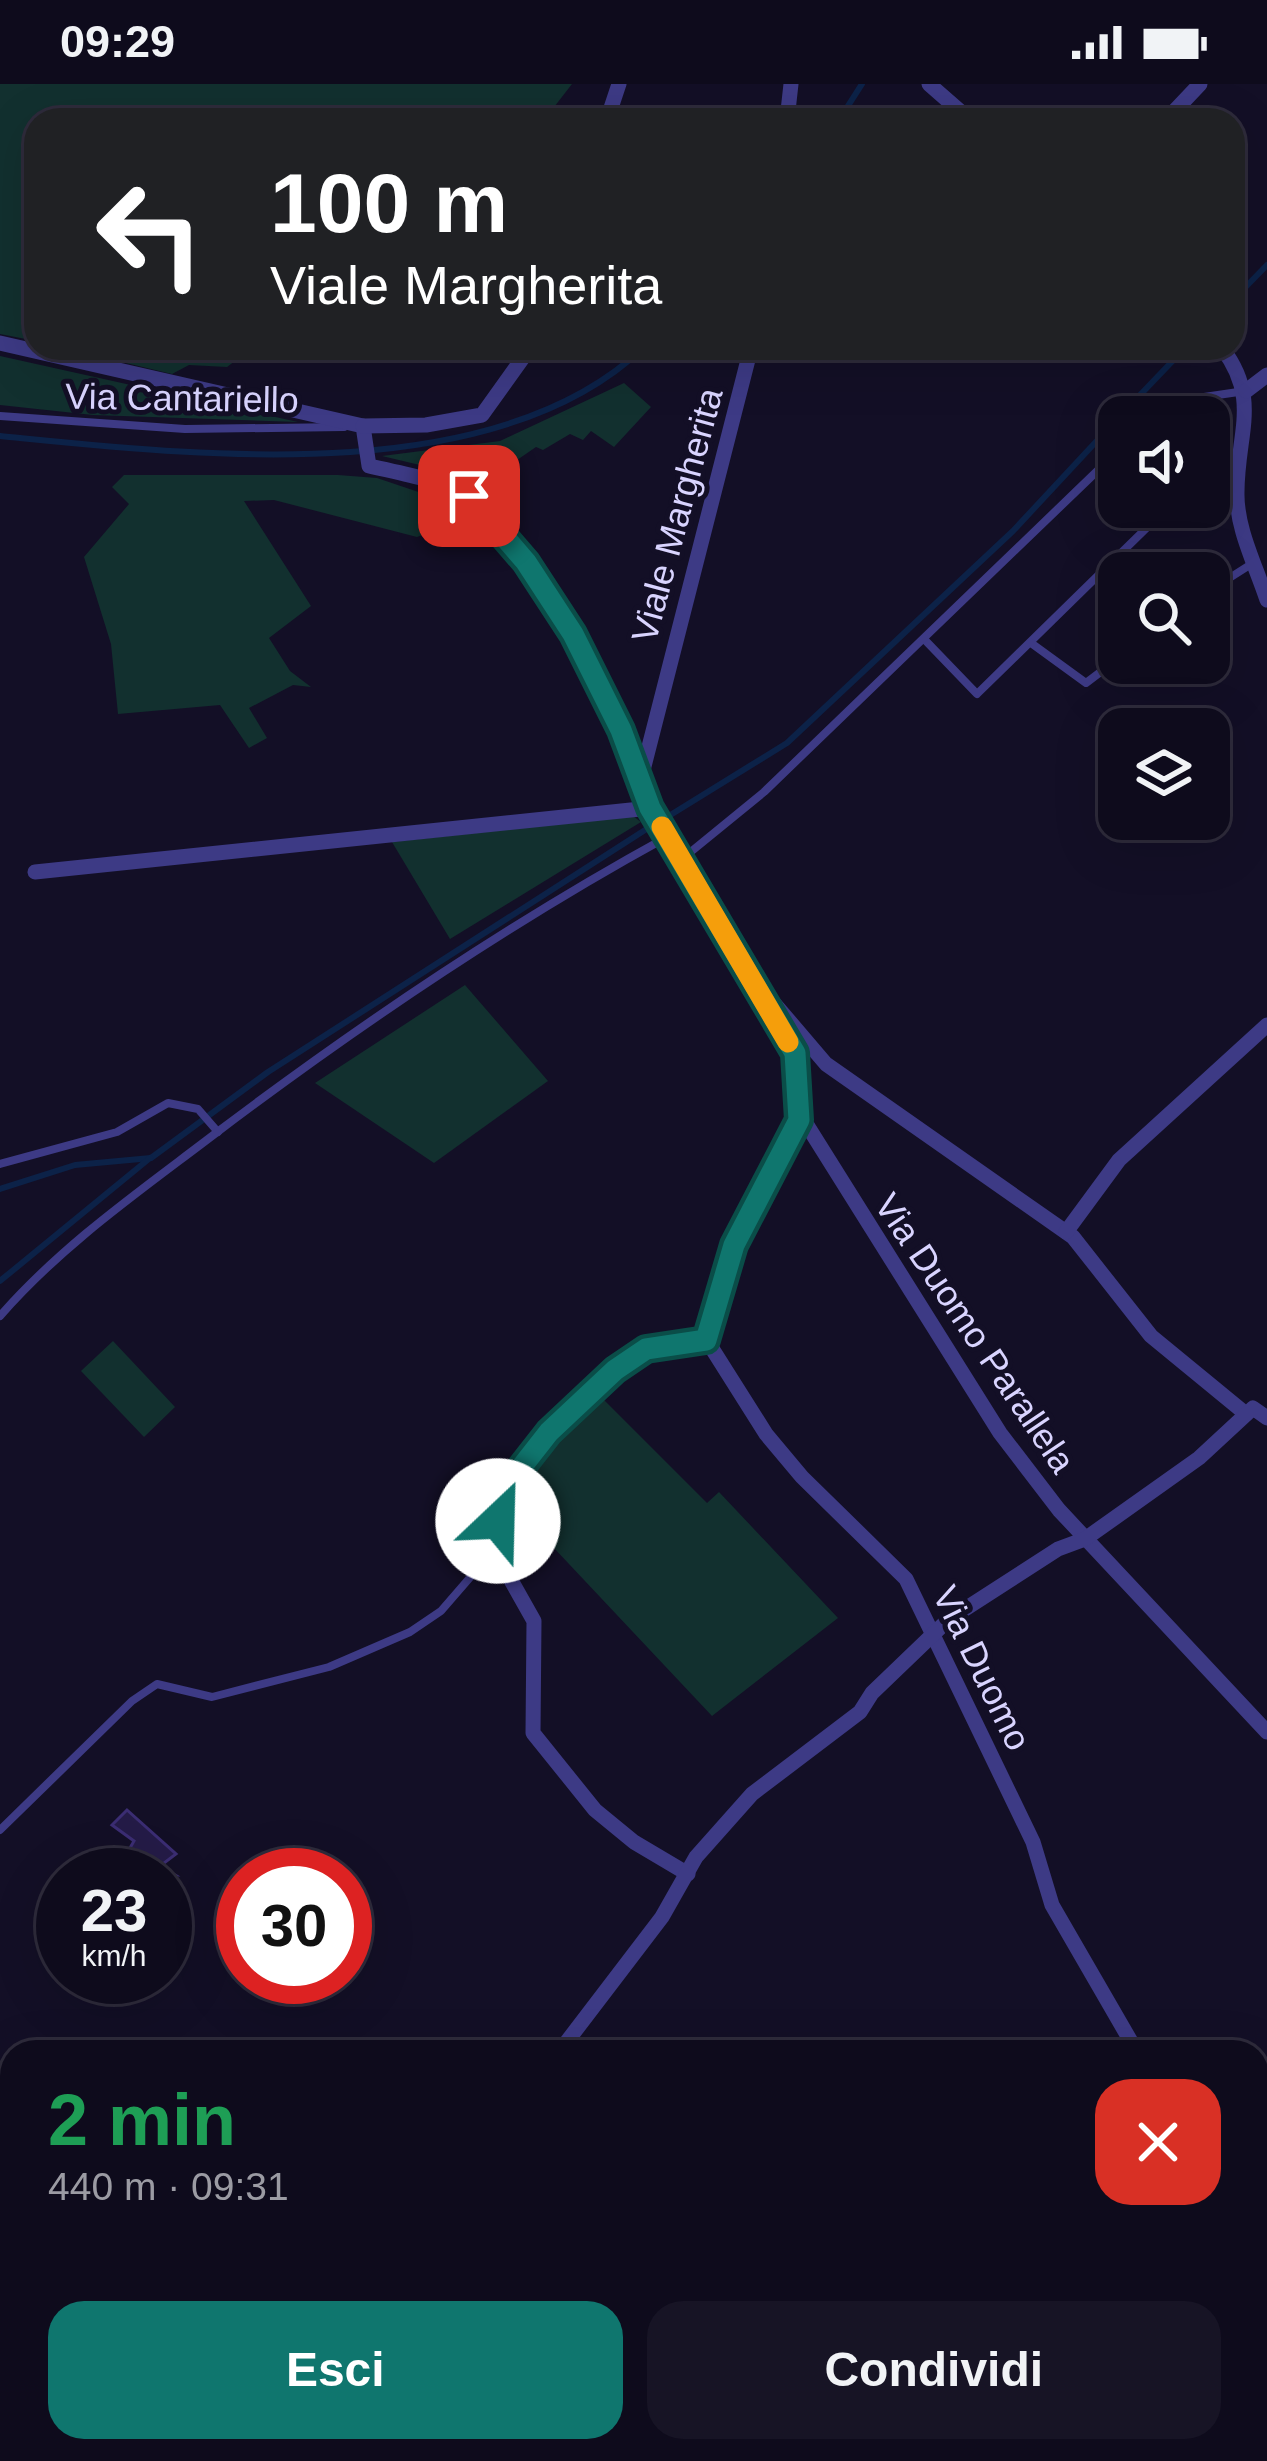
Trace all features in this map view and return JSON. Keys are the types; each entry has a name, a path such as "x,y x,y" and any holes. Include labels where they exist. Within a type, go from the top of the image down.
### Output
{"street":[{"path":"929,84 956,108"},
{"path":"1177,108 1200,84"},
{"path":"70,360 364,431 482,415 521,360"},
{"name":"Viale Margherita","path":"640,782 748,360"},
{"path":"1229,360 1246,391 1239,517 1267,600"},
{"path":"1246,391 1267,375"},
{"path":"364,431 369,466 469,496 487,513 573,634 621,730 650,808 795,1053 799,1120 734,1245 708,1346 646,1349 615,1370 549,1432 502,1492 494,1550 534,1621 533,1733 595,1810 634,1842 688,1874"},
{"path":"35,872 202,859 650,808"},
{"path":"569,2040 607,1996 688,1874 752,1794 860,1712 872,1693 934,1632 994,1588 1085,1538 1255,1413 1151,1336 1066,1232 826,1064 752,976"},
{"path":"1066,1232 1119,1160 1267,1025"},
{"name":"Via Duomo Parallela","path":"798,1111 1000,1433 1085,1538 1267,1732"},
{"name":"Via Duomo","path":"708,1346 802,1477 906,1579 1033,1842 1052,1905 1129,2040"}],"lane":[{"path":"1212,396 1246,391"},
{"name":"Via Cantariello","path":"0,416 184,429 364,431"},
{"path":"1230,459 1241,453"},
{"path":"681,860 764,792 1098,470"},
{"path":"924,639 977,694 1147,528"},
{"path":"1230,577 1254,562"},
{"path":"1031,643 1086,683 1098,674"},
{"path":"0,1316 35,1276 215,1128 391,1005 667,837"},
{"path":"0,1164 117,1132 168,1103 198,1108 215,1128"},
{"path":"0,1829 132,1701 157,1684 212,1697 329,1667 410,1632 441,1611 494,1550"}],"green space":[{"path":"0,84 572,84 553,108 24,108 24,339 0,334"},
{"path":"0,356 298,422 93,415 0,405"},
{"path":"113,360 236,360 227,367 189,365 172,374"},
{"path":"624,383 651,407 614,447 591,431 583,440 570,434 543,450 536,447 498,473 495,486 486,489 445,471 382,456 500,441"},
{"path":"124,475 377,478 463,507 435,530 417,537 274,500 244,501 311,606 269,638 290,671 311,687 293,685 249,708 267,738 249,748 220,705 118,714 111,644 84,557 129,504 112,487"},
{"path":"633,816 641,822 450,939 392,842"},
{"path":"465,985 548,1081 434,1163 315,1083"},
{"path":"113,1341 175,1407 144,1437 81,1371"},
{"path":"599,1395 707,1503 719,1492 838,1618 712,1716 553,1547 515,1518 522,1481 531,1464"}],"building":[{"path":"127,1810 169,1848 130,1848 134,1841 112,1825"}],"waterway":[{"path":"847,108 862,84"},
{"path":"1245,288 1267,265"},
{"path":"0,436 248,454 337,453 424,444 506,425 580,394 627,360"},
{"path":"1139,396 1174,360"},
{"path":"672,814 787,743 1013,531 1098,440"},
{"path":"0,1189 75,1165 151,1158 268,1072 645,830"},
{"path":"0,1281 150,1158"}],"slow traffic":[{"path":"662,827 715,910 788,1042"}],"route":[{"path":"469,496 526,562 573,634 621,730 650,808 715,910 795,1053 799,1120 734,1245 706,1340 646,1349 615,1370 549,1432 502,1492 498,1521"}]}
